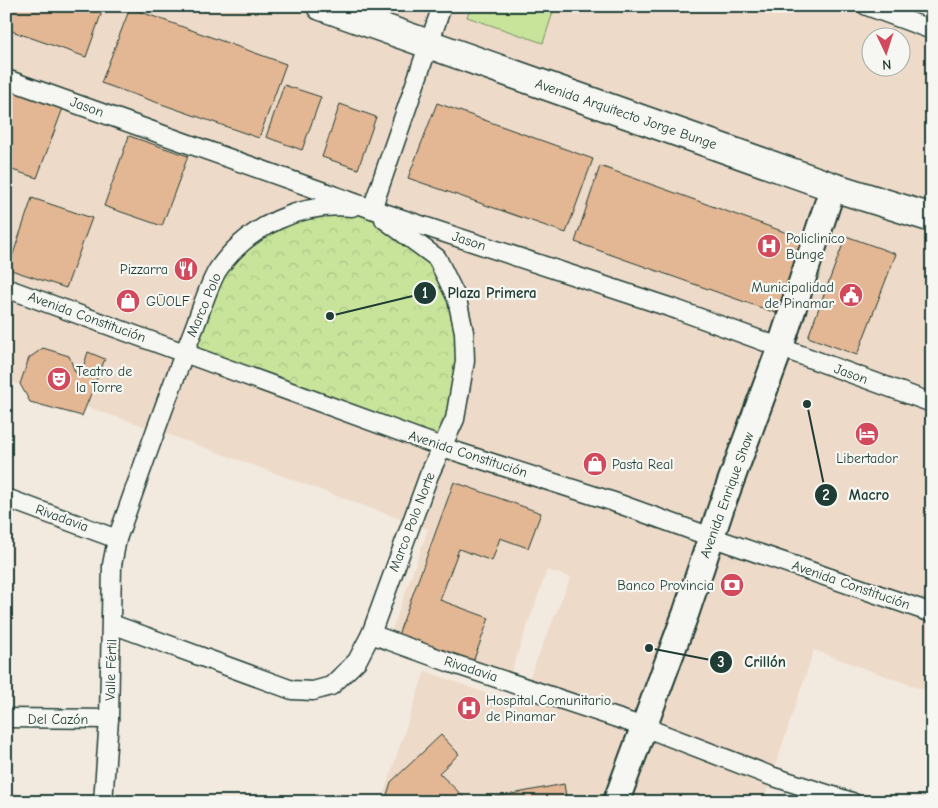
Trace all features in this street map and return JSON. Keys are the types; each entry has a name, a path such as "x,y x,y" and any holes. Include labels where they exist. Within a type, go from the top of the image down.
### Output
{"main road":[{"name":"Avenida Arquitecto Jorge Bunge","path":"321,6 834,187 932,218"},
{"name":"Avenida Enrique Shaw","path":"616,802 686,613 711,537 780,348 834,187"}],"street":[{"path":"372,209 442,6"},
{"path":"867,6 932,30"},
{"name":"Jason","path":"6,79 372,209 678,310 932,403"},
{"name":"Marco Polo","path":"117,538 184,352 218,268 249,236 288,215 316,208 338,206 372,209"},
{"name":"Marco Polo Norte","path":"371,634 428,476 455,419 465,361 464,332 457,300 436,258 372,209"},
{"name":"Avenida Constitución","path":"6,288 442,447 610,501 932,613"},
{"name":"Rivadavia","path":"6,498 117,538"},
{"name":"Valle Fértil","path":"103,802 109,719 112,565 117,538"},
{"path":"112,624 292,690 313,691 331,686 357,661 371,634"},
{"name":"Rivadavia","path":"371,634 451,663 644,727 771,776 852,802"},
{"name":"Del Cazón","path":"6,718 109,719"}],"shaded area":[{"path":"6,6 867,6 932,30 932,693 814,650 763,802 381,802 425,671 518,705 571,577 547,570 509,678 390,636 428,529 156,430 6,380"}],"green space":[{"path":"471,6 555,6 543,43 467,17"},
{"path":"372,209 437,258 464,332 442,447 184,352 219,268 288,215"}],"building":[{"path":"6,6 104,6 86,57 6,29"},
{"path":"130,8 286,64 259,138 101,83"},
{"path":"284,85 321,97 302,150 266,137"},
{"path":"6,89 63,108 37,178 6,168"},
{"path":"437,103 593,159 566,233 408,178"},
{"path":"340,104 376,117 358,169 322,157"},
{"path":"129,136 188,156 162,226 104,206"},
{"path":"600,166 804,239 776,313 575,242"},
{"path":"32,198 92,218 66,288 8,269"},
{"name":"Municipalidad de Pinamar","path":"846,236 896,254 857,355 808,337"},
{"name":"Teatro de la Torre","path":"43,348 69,356 75,372 81,374 88,352 105,359 82,416 30,402 20,384 29,358"},
{"path":"454,482 541,513 528,548 500,538 492,561 459,549 440,600 489,618 473,662 398,635"},
{"name":"Hospital Comunitario de Pinamar","path":"441,735 459,754 439,773 469,802 414,802 412,800 410,802 389,802 386,798 391,782"},
{"path":"564,784 567,802 470,802"}],"place":[{"name":"Policlinico Bunge","path":"769,246"},
{"name":"Pizzarra","path":"186,269"},
{"name":"Municipalidad de Pinamar","path":"851,295"},
{"name":"GÜOLF","path":"128,301"},
{"name":"Plaza Primera","path":"330,316"},
{"name":"Teatro de la Torre","path":"59,379"},
{"name":"Macro","path":"807,404"},
{"name":"Libertador","path":"867,434"},
{"name":"Pasta Real","path":"595,464"},
{"name":"Banco Provincia","path":"732,585"},
{"name":"Crillón","path":"649,648"},
{"name":"Hospital Comunitario de Pinamar","path":"469,708"}]}
